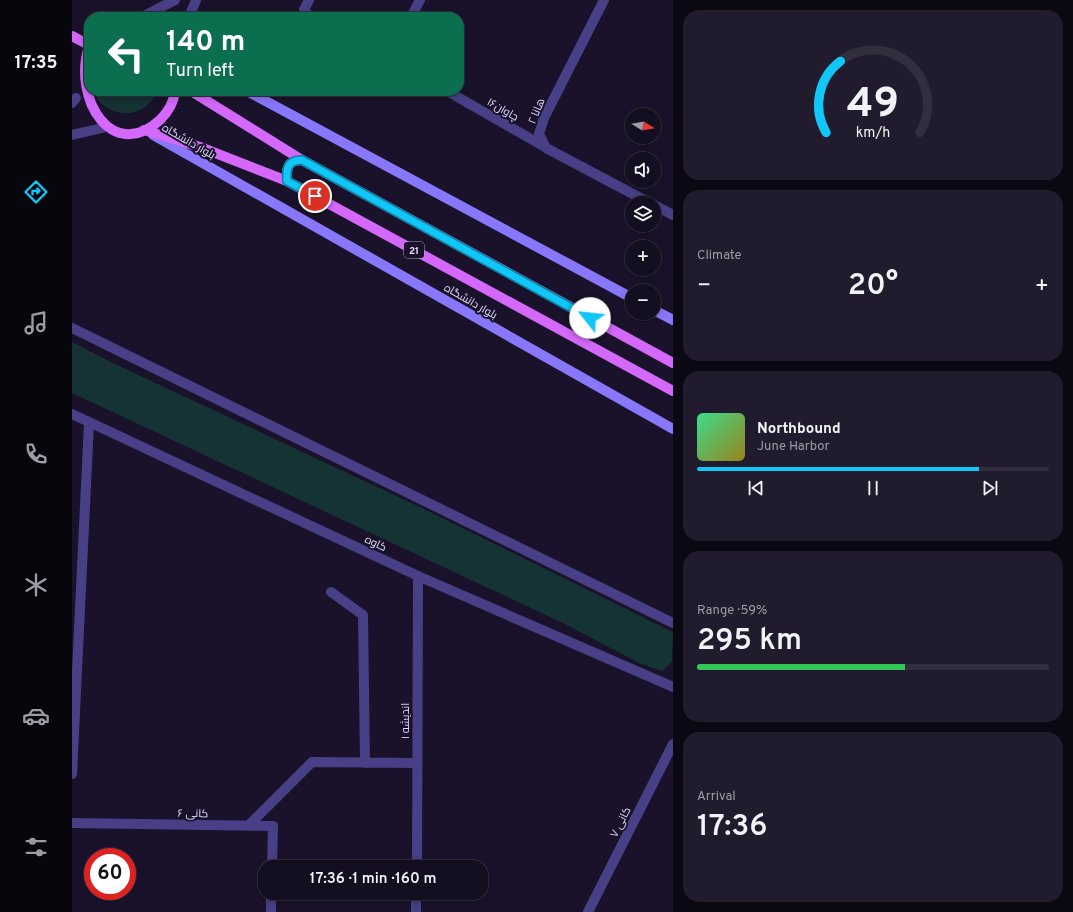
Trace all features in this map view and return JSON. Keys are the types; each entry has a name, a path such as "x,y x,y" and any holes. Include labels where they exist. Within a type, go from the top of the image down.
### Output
{"main road":[{"path":"72,36 84,42"},
{"path":"75,71 84,51"},
{"name":"21","path":"74,88 79,106 102,128 123,134 144,130 155,124 164,116 171,106 174,96"},
{"name":"21","path":"199,96 302,160 673,363"},
{"path":"256,96 625,294"},
{"name":"بلوار دانشگاه","path":"144,130 200,147 287,181 673,391"},
{"name":"بلوار دانشگاه","path":"144,130 673,429"},
{"path":"287,181 286,171 288,164 293,160 302,160"},
{"path":"661,314 673,320"}],"street":[{"path":"152,12 175,0"},
{"path":"190,12 196,0"},
{"path":"306,12 304,10 309,0"},
{"path":"414,12 420,0"},
{"name":"هانا ۲","path":"546,148 541,141 540,134 542,122 604,0"},
{"name":"چاوان۱۶","path":"456,96 546,148"},
{"path":"72,135 102,128"},
{"path":"546,148 637,196"},
{"path":"661,209 673,215"},
{"path":"72,328 673,623"},
{"name":"کاوه","path":"72,414 418,576 673,687"},
{"path":"72,774 89,423"},
{"name":"اندیشه ۱","path":"416,860 418,576"},
{"path":"331,592 362,614 365,763"},
{"path":"72,636 79,626"},
{"name":"کانی ۷","path":"588,912 673,744"},
{"path":"248,826 312,762 417,763"},
{"name":"کانی ۶","path":"72,823 274,826 272,860"},
{"path":"271,900 271,912"},
{"path":"416,900 416,912"}],"green space":[{"path":"95,96 154,96 144,108 135,112 125,113 106,107"},
{"path":"72,342 113,363 422,508 673,632 672,662 662,671 639,663 567,625 72,393"}],"route":[{"path":"315,196 287,181 286,171 288,164 293,160 302,160 590,318"}]}
